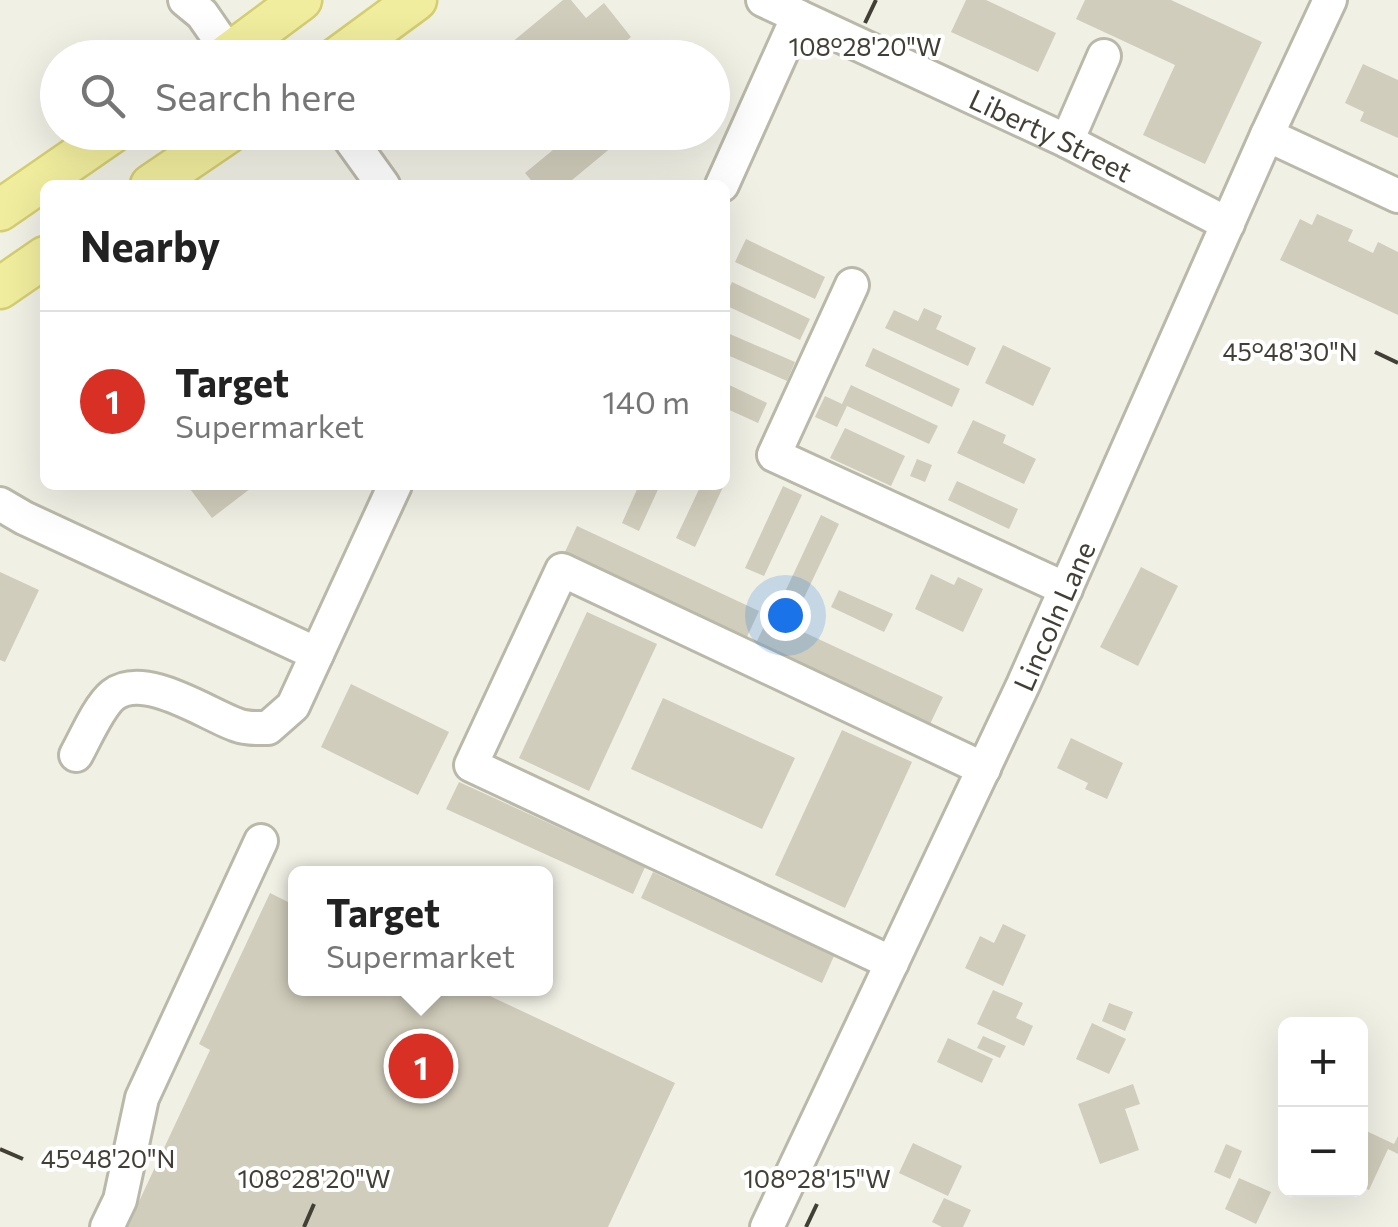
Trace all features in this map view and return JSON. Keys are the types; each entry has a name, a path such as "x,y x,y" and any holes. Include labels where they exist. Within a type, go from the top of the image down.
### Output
{"main road":[{"path":"246,40 301,0"},
{"path":"362,40 416,0"},
{"path":"44,180 88,150"},
{"path":"158,180 203,150"},
{"path":"0,210 40,183"},
{"path":"0,288 40,260"}],"street":[{"path":"185,0 202,14 217,40"},
{"name":"Liberty Street","path":"763,0 1067,141 1228,224"},
{"name":"Lincoln Lane","path":"768,1227 984,769 1330,0"},
{"path":"724,180 798,16"},
{"path":"1067,141 1104,56"},
{"path":"1267,135 1398,196"},
{"path":"358,150 380,180"},
{"path":"852,285 774,455 1066,589"},
{"path":"76,756 95,719 114,694 141,687 170,694 242,728 268,728 294,706 393,490"},
{"path":"0,504 316,654"},
{"path":"892,964 470,765 562,570 984,769"},
{"path":"106,1227 120,1200 142,1098 261,841"}],"building":[{"path":"563,0 571,0 586,18 604,3 631,37 627,40 515,40"},
{"path":"966,0 986,0 1056,33 1038,72 951,32"},
{"path":"1085,0 1171,0 1262,42 1205,164 1143,135 1175,65 1076,19"},
{"path":"1363,64 1398,80 1398,138 1360,121 1364,112 1345,103"},
{"path":"553,150 608,150 572,180 531,180 525,173"},
{"path":"1317,214 1353,230 1348,241 1373,253 1378,242 1398,252 1398,315 1280,260 1300,219 1312,225"},
{"path":"746,239 825,277 815,299 735,262"},
{"path":"732,282 810,319 800,340 730,307"},
{"path":"924,308 942,316 936,329 976,348 968,366 885,328 894,310 918,321"},
{"path":"730,334 795,362 787,381 730,356"},
{"path":"1003,345 1051,368 1033,406 985,383"},
{"path":"873,348 960,389 952,407 865,366"},
{"path":"730,385 767,403 758,423 730,410"},
{"path":"851,385 938,426 929,444 847,406 837,427 815,417 825,396 842,404"},
{"path":"973,420 1006,435 1003,443 1036,459 1024,484 957,453"},
{"path":"845,428 905,456 891,486 830,458"},
{"path":"917,459 932,465 925,482 910,476"},
{"path":"957,481 1018,509 1009,529 948,500"},
{"path":"783,486 802,495 764,576 745,568"},
{"path":"191,490 248,490 212,518"},
{"path":"637,490 658,490 639,531 622,523"},
{"path":"699,490 722,490 695,547 676,538"},
{"path":"821,515 839,524 803,600 785,592"},
{"path":"577,526 759,611 746,639 564,554"},
{"path":"1141,567 1178,586 1138,666 1100,647"},
{"path":"0,572 39,590 5,662 0,660"},
{"path":"931,574 954,585 958,577 983,589 963,632 915,609"},
{"path":"839,590 893,614 884,632 831,607"},
{"path":"587,612 657,644 589,791 519,758"},
{"path":"769,616 943,697 930,724 756,643"},
{"path":"351,684 449,732 418,795 321,747"},
{"path":"663,698 795,758 762,829 631,769"},
{"path":"842,730 912,762 845,908 775,875"},
{"path":"1071,738 1123,763 1107,799 1085,789 1088,783 1057,768"},
{"path":"459,782 645,867 633,894 446,809"},
{"path":"653,872 834,956 822,983 641,898"},
{"path":"270,893 288,902 288,996 490,996 675,1083 608,1227 127,1227 210,1050 199,1044"},
{"path":"1003,924 1026,935 1003,986 965,968 980,936 994,943"},
{"path":"993,990 1023,1003 1016,1018 1033,1026 1024,1046 977,1024"},
{"path":"1109,1003 1133,1012 1125,1031 1102,1021"},
{"path":"1092,1023 1126,1039 1109,1074 1076,1059"},
{"path":"983,1036 1006,1046 1000,1058 977,1048"},
{"path":"948,1038 993,1059 982,1083 937,1062"},
{"path":"1133,1084 1140,1104 1125,1109 1139,1150 1100,1164 1078,1104"},
{"path":"1368,1132 1394,1144 1398,1136 1398,1154 1388,1149 1369,1190"},
{"path":"913,1143 962,1166 948,1196 899,1173"},
{"path":"1226,1144 1242,1151 1230,1179 1214,1172"},
{"path":"1239,1178 1271,1192 1256,1224 1225,1209"},
{"path":"944,1198 971,1210 963,1227 942,1227 932,1222"}],"place":[{"name":"Target","path":"421,1066"}]}
